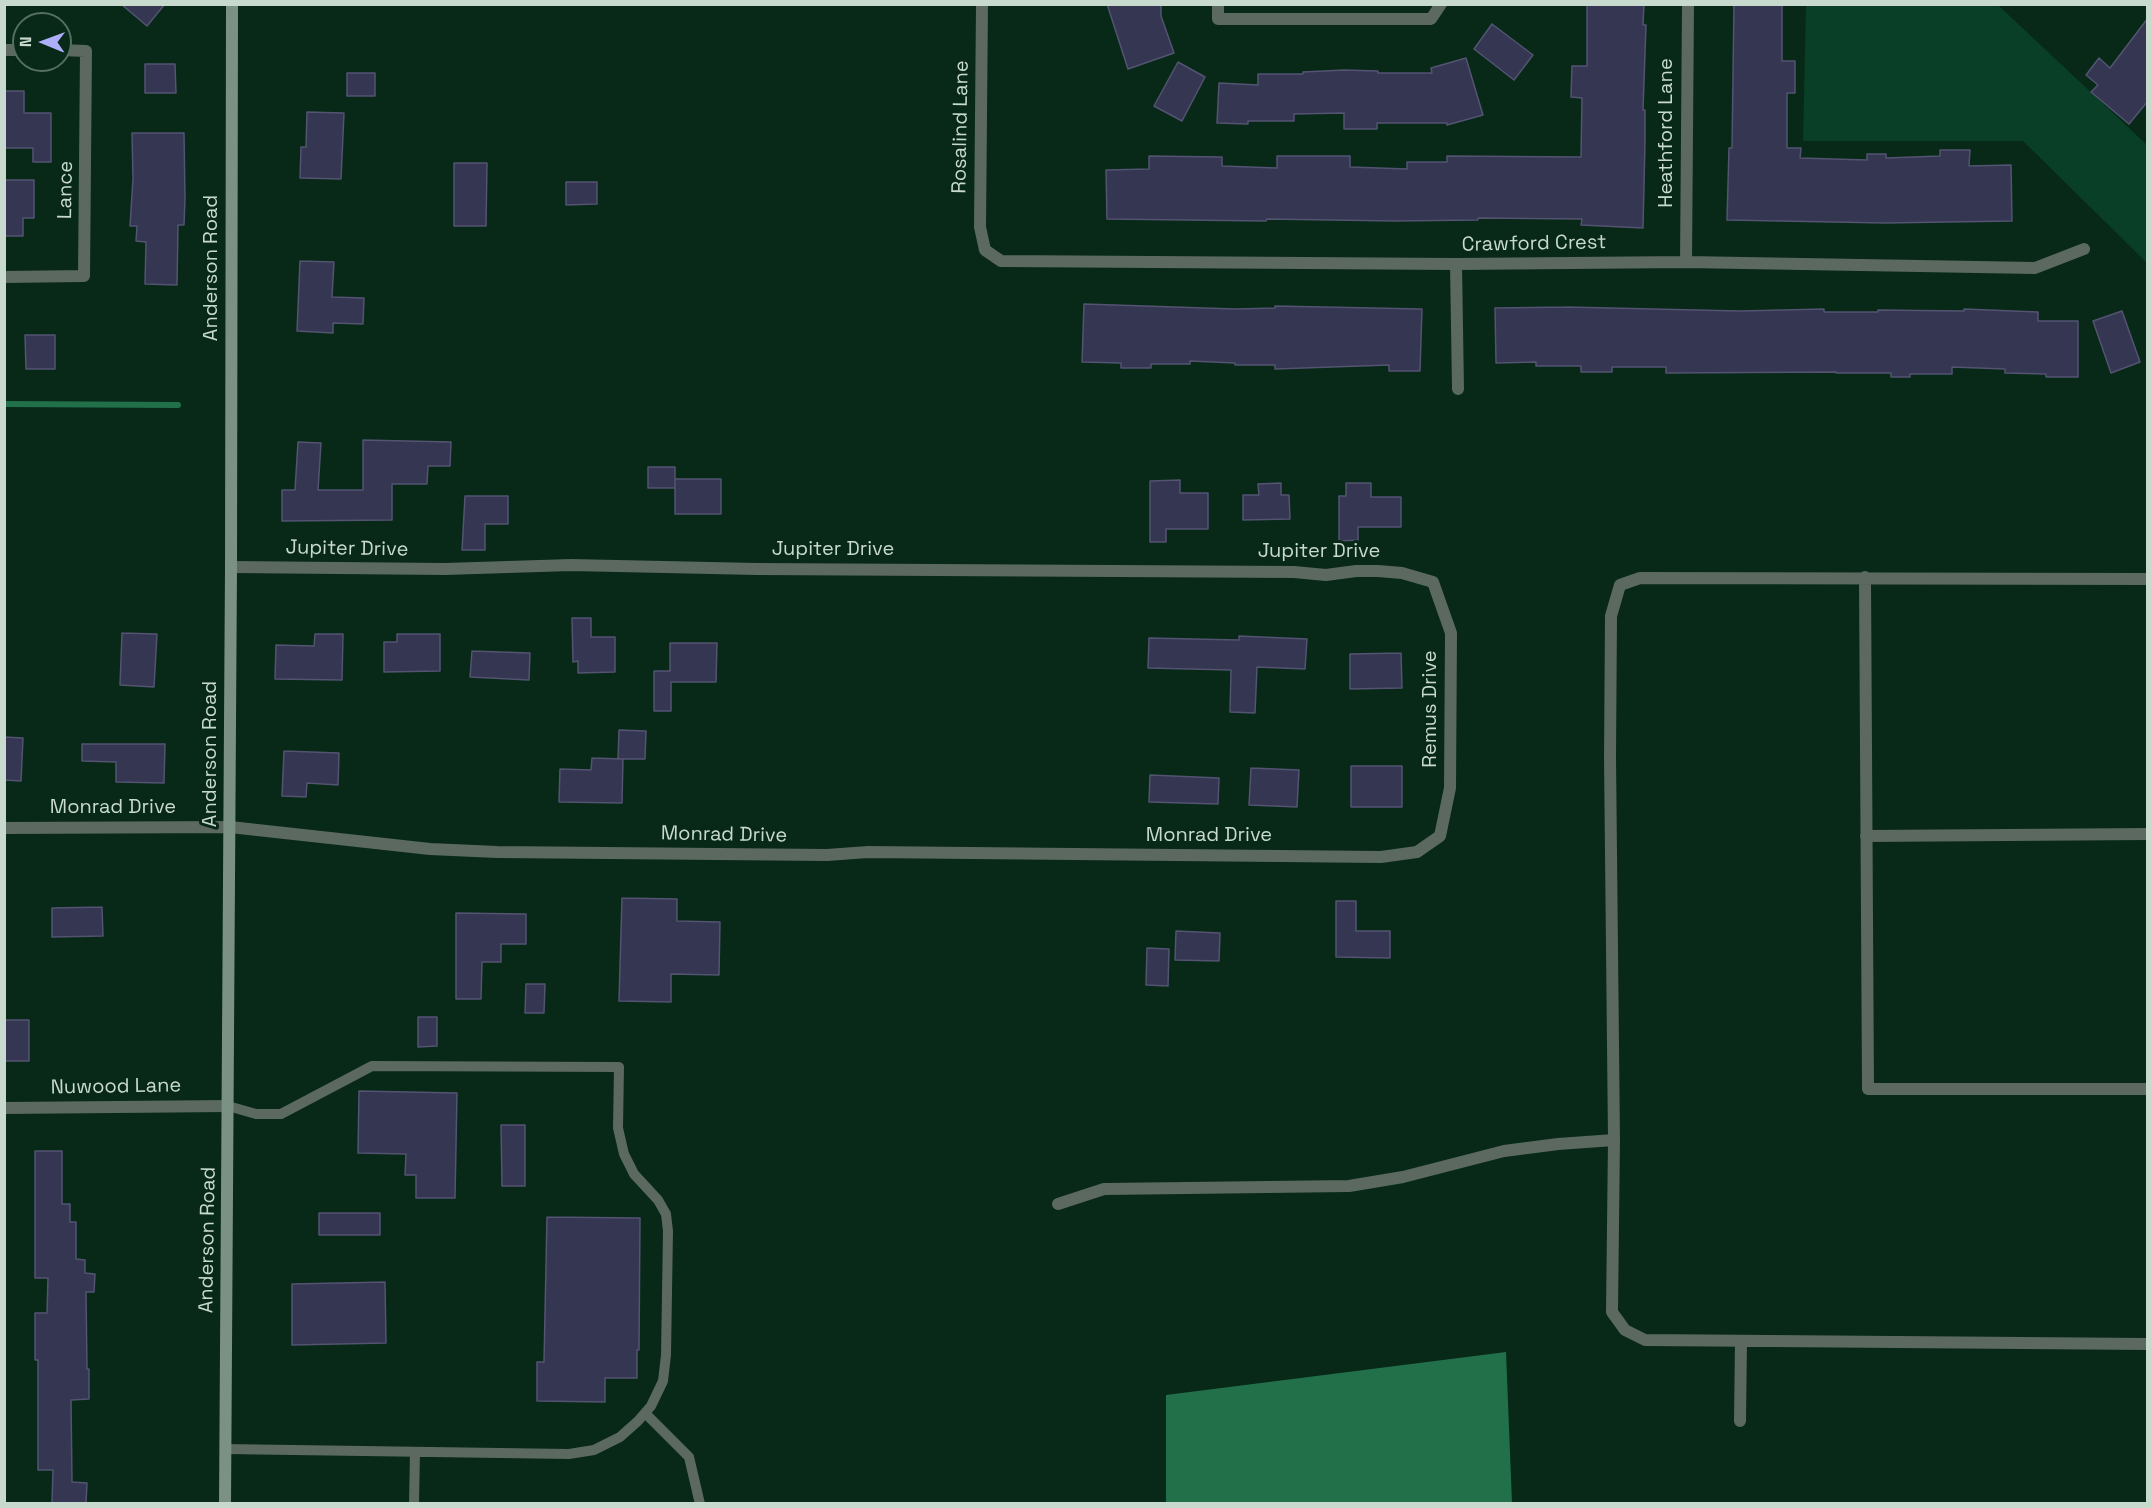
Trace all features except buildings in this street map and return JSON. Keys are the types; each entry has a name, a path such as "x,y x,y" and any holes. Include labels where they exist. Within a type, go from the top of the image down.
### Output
{"street":[{"name":"Anderson Road","path":"225,1503 230,826 232,4"},
{"name":"Rosalind Lane","path":"982,4 980,227 985,250"},
{"path":"1218,4 1218,19 1431,19 1441,4"},
{"name":"Heathford Lane","path":"1686,262 1688,4"},
{"name":"Lance","path":"4,277 84,276 86,51 72,50"},
{"name":"Crawford Crest","path":"985,250 1001,261 1456,264 1686,262 2035,268 2084,249"},
{"path":"1456,264 1458,389"},
{"name":"Jupiter Drive","path":"231,567 445,569 571,565 769,570 1294,572 1326,575 1367,571 1402,573 1433,582"},
{"path":"1865,577 1868,1089 2148,1089"},
{"path":"2148,579 1640,578 1620,585 1611,616 1610,757 1614,1140 1612,1312 1625,1330 1645,1340 2148,1344"},
{"name":"Remus Drive","path":"1433,582 1451,633 1450,788 1438,837"},
{"name":"Monrad Drive","path":"4,828 230,826 430,849 497,852 827,855 868,852 1382,857 1417,852 1438,837"},
{"path":"1866,837 2148,834"},
{"name":"Nuwood Lane","path":"4,1108 228,1106"},
{"path":"1058,1204 1104,1189 1349,1186 1403,1177 1504,1151 1614,1140"},
{"path":"1740,1421 1741,1341"}],"lane":[{"path":"225,1449 578,1453 594,1450 620,1437 645,1413 663,1381 666,1355 668,1231 666,1214 658,1200 634,1174 624,1154 618,1128 619,1067 372,1066 281,1113 256,1114 228,1106"},
{"path":"645,1413 689,1457 700,1503"},
{"path":"414,1503 415,1452"}],"shaded area":[{"path":"1806,5 1998,5 2147,145 2147,263 2023,141 1803,141"},
{"path":"1506,1352 1512,1503 1166,1503 1166,1395"}],"waterway":[{"path":"4,404 178,405"}]}
